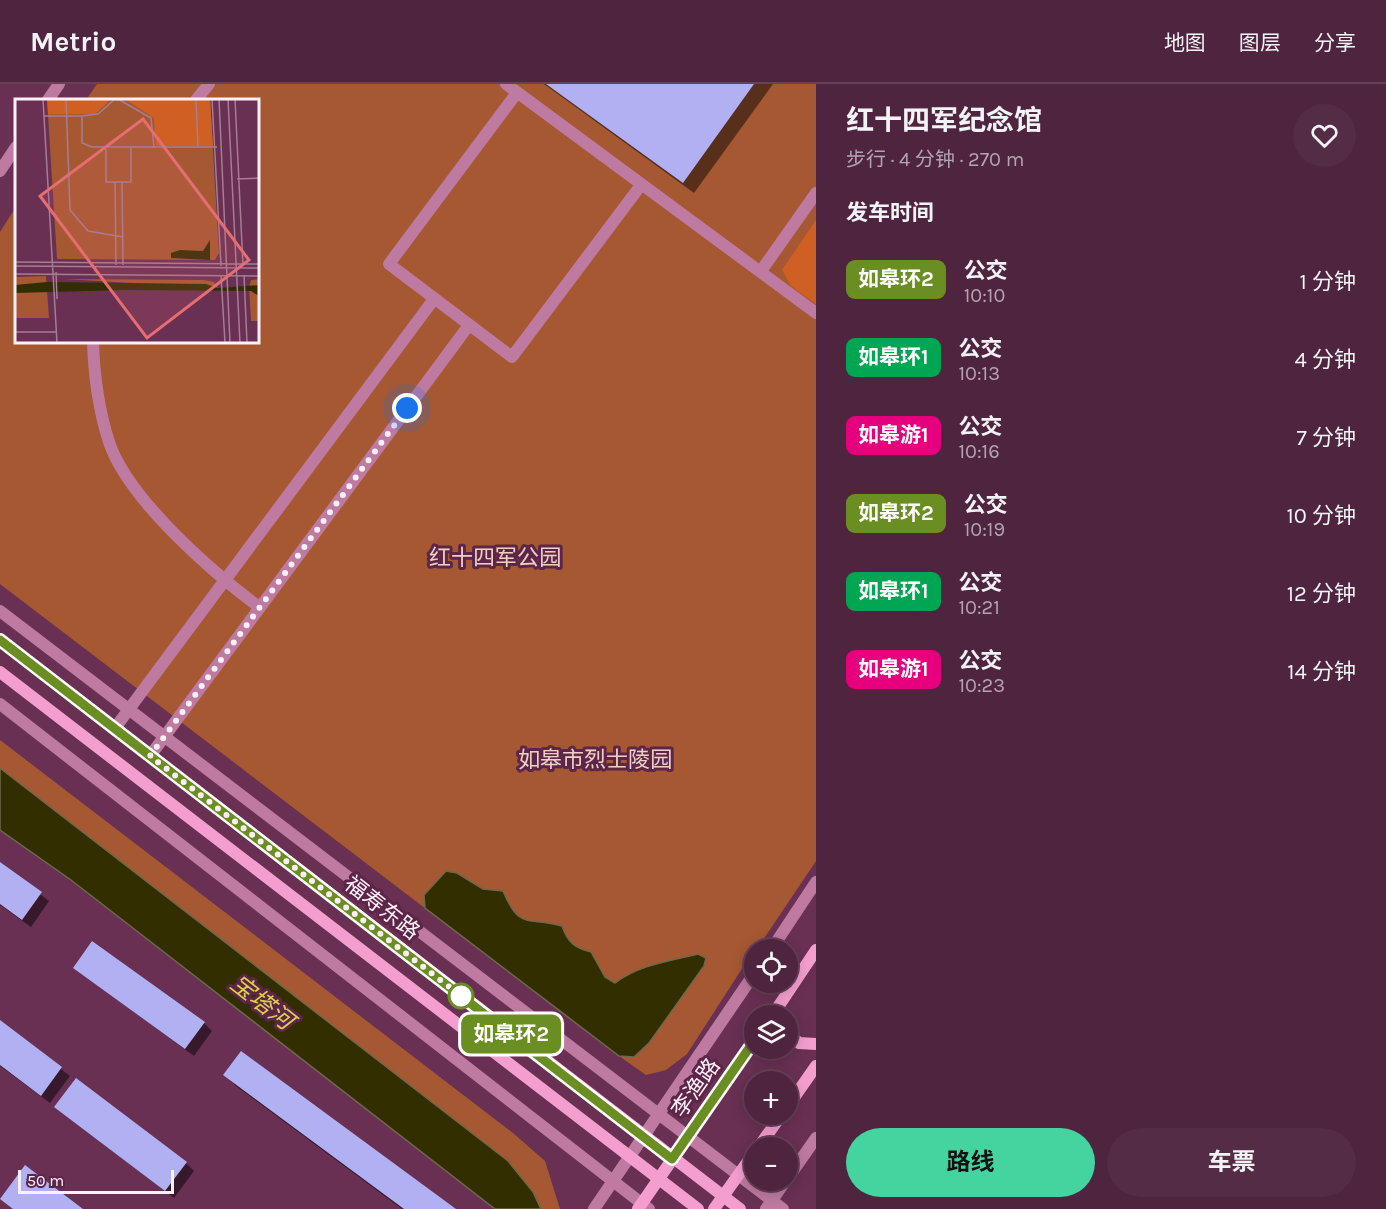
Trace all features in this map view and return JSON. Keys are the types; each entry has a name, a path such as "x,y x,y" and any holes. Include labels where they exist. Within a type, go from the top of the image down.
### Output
{"main road":[{"name":"福寿东路","path":"0,640 642,1136 740,1209"},
{"name":"福寿东路","path":"0,672 698,1209"},
{"path":"798,976 816,950"},
{"path":"798,1042 816,1044"},
{"name":"李渔路","path":"643,1207 658,1179 744,1055"},
{"path":"798,1092 816,1066"},
{"path":"714,1209 744,1168"}],"street":[{"path":"49,99 59,84"},
{"path":"197,99 209,84"},
{"path":"506,84 516,94 816,313"},
{"path":"516,94 389,264 512,357 641,185"},
{"path":"0,171 15,148"},
{"path":"761,271 816,193"},
{"path":"115,728 434,299"},
{"path":"150,756 469,325"},
{"path":"93,344 99,394 109,442 134,489 225,582 259,607"},
{"path":"0,611 687,1138 739,1175 769,1205 783,1209"},
{"path":"0,704 612,1180 643,1207"},
{"path":"778,939 816,882"},
{"path":"594,1209 744,989"},
{"path":"798,1163 816,1138"},
{"path":"769,1205 779,1191"}],"green space":[{"name":"红十四军公园","path":"97,84 816,84 816,861 764,939 744,939 744,966 687,1054 666,1070 646,1075 619,1056 0,584 0,232 15,209 15,344 260,344 260,99 87,99"},
{"path":"0,740 513,1133 545,1161 560,1209 541,1209 533,1192 0,769"}],"shaded area":[{"path":"816,220 816,304 791,286 782,270"}],"water":[{"name":"宝塔河","path":"0,768 508,1161 533,1192 541,1209 495,1209 71,880 0,830"},
{"path":"446,871 457,873 483,889 503,891 514,912 526,920 562,926 570,941 581,949 591,952 605,977 615,983 644,968 698,954 706,958 704,966 649,1043 634,1057 619,1056 425,908 424,895"}],"building":[{"path":"546,84 754,84 683,183"},
{"path":"0,862 42,892 22,920 0,904"},
{"path":"92,941 205,1022 185,1049 73,968"},
{"path":"0,1020 62,1067 41,1096 0,1065"},
{"path":"241,1051 456,1209 404,1209 223,1075"},
{"path":"76,1078 187,1162 165,1191 54,1107"},
{"path":"25,1165 83,1209 13,1209 0,1199"}],"bus line":[{"name":"如皋环2","path":"0,640 672,1159 744,1056"}],"route":[{"path":"407,408 150,756 461,996"}],"park label":[{"name":"如皋市烈士陵园","path":"595,760"}]}
